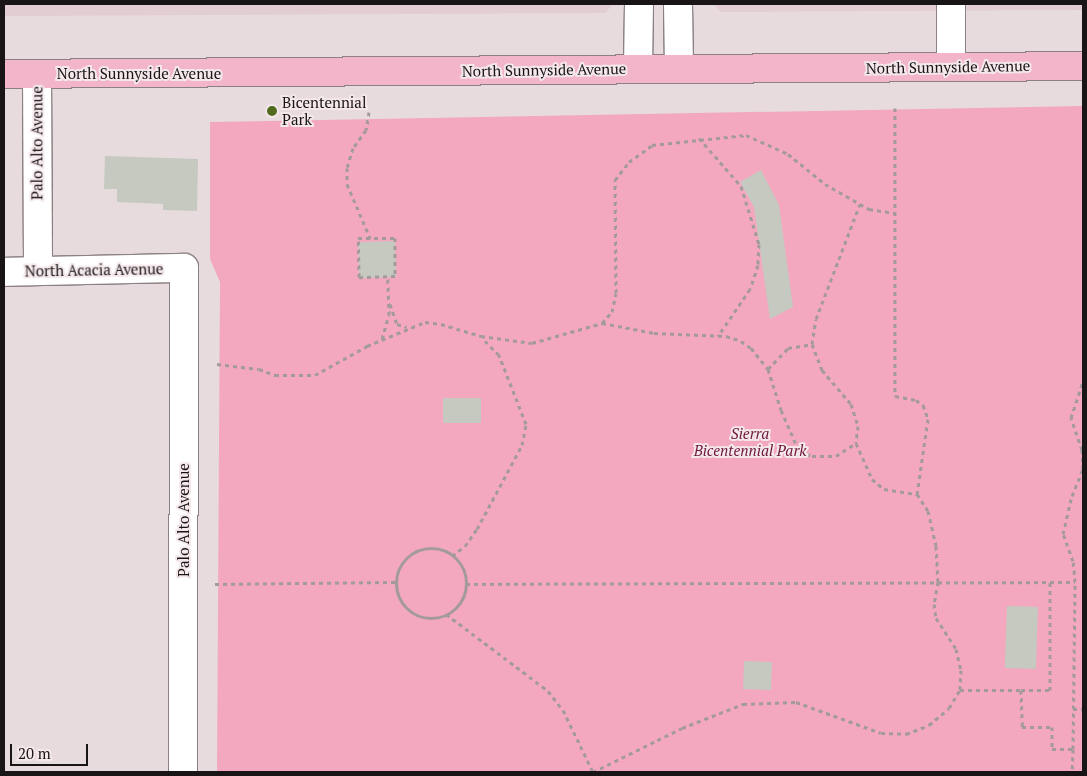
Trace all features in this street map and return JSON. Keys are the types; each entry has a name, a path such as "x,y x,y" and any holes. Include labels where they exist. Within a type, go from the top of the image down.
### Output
{"main road":[{"name":"North Sunnyside Avenue","path":"4,74 1083,66"}],"street":[{"path":"638,68 639,4"},
{"path":"678,4 679,68"},
{"path":"950,4 951,67"},
{"name":"Palo Alto Avenue","path":"37,74 38,271"},
{"name":"Palo Alto Avenue","path":"183,772 184,268"},
{"name":"North Acacia Avenue","path":"4,272 184,268"}],"path":[{"path":"446,614 548,691 563,710 593,772 682,728 743,704 796,702 881,733 906,734 929,725 949,708 960,690 961,670 956,650 936,618 934,604 938,582 936,546 928,511 917,494 928,419 923,405 916,400 895,396 895,108"},
{"path":"369,112 366,130 353,148 347,168 347,184 370,238"},
{"path":"602,323 612,312 616,293 615,180 629,162 652,145 698,138 746,135 788,154 825,184 869,209 895,213"},
{"path":"698,138 742,186 759,244 758,265 750,289 718,336"},
{"path":"860,204 816,319 812,344 822,370 851,404 858,426 856,443 872,478 884,489 917,494"},
{"path":"358,238 370,238 395,238 395,276 359,277 358,238"},
{"path":"382,339 389,314 388,277"},
{"path":"388,294 397,324 410,327"},
{"path":"216,364 259,369 274,376 315,376 382,339 425,322 441,324 481,336 532,343 602,323 654,333 718,336 741,341 751,348 768,369 781,410 799,451 812,456 836,456 856,443"},
{"path":"452,556 465,546 477,529 522,446 526,424 499,355 481,336"},
{"path":"768,369 788,348 812,344"},
{"path":"1072,772 1075,582 1073,561 1063,534 1072,496 1083,469 1082,450 1071,418 1083,380"},
{"path":"432,548 452,556 464,573 466,584 460,602 446,614 429,618 412,612 398,594 396,582 403,562 416,552 432,548"},
{"path":"215,584 396,582"},
{"path":"960,690 1050,690 1050,582"},
{"path":"466,584 1075,582"},
{"path":"1021,690 1022,728 1052,728 1052,749 1073,749"},
{"path":"1073,709 1083,709"}],"shaded area":[{"path":"4,4 613,4 605,13 4,16"},
{"path":"713,4 1083,4 1083,10 721,12"}],"green space":[{"name":"Sierra Bicentennial Park","path":"1083,106 1083,772 217,772 220,282 210,259 210,122"}],"building":[{"path":"105,156 198,159 197,211 163,210 163,204 117,202 117,189 104,189"},
{"path":"761,170 779,205 793,307 770,319 754,207 740,182"},
{"path":"395,241 396,277 359,278 358,242"},
{"path":"443,398 481,398 481,423 443,423"},
{"path":"1007,606 1038,607 1036,669 1005,668"},
{"path":"744,661 772,662 771,690 743,689"}],"place":[{"name":"Bicentennial Park","path":"272,111"}]}
